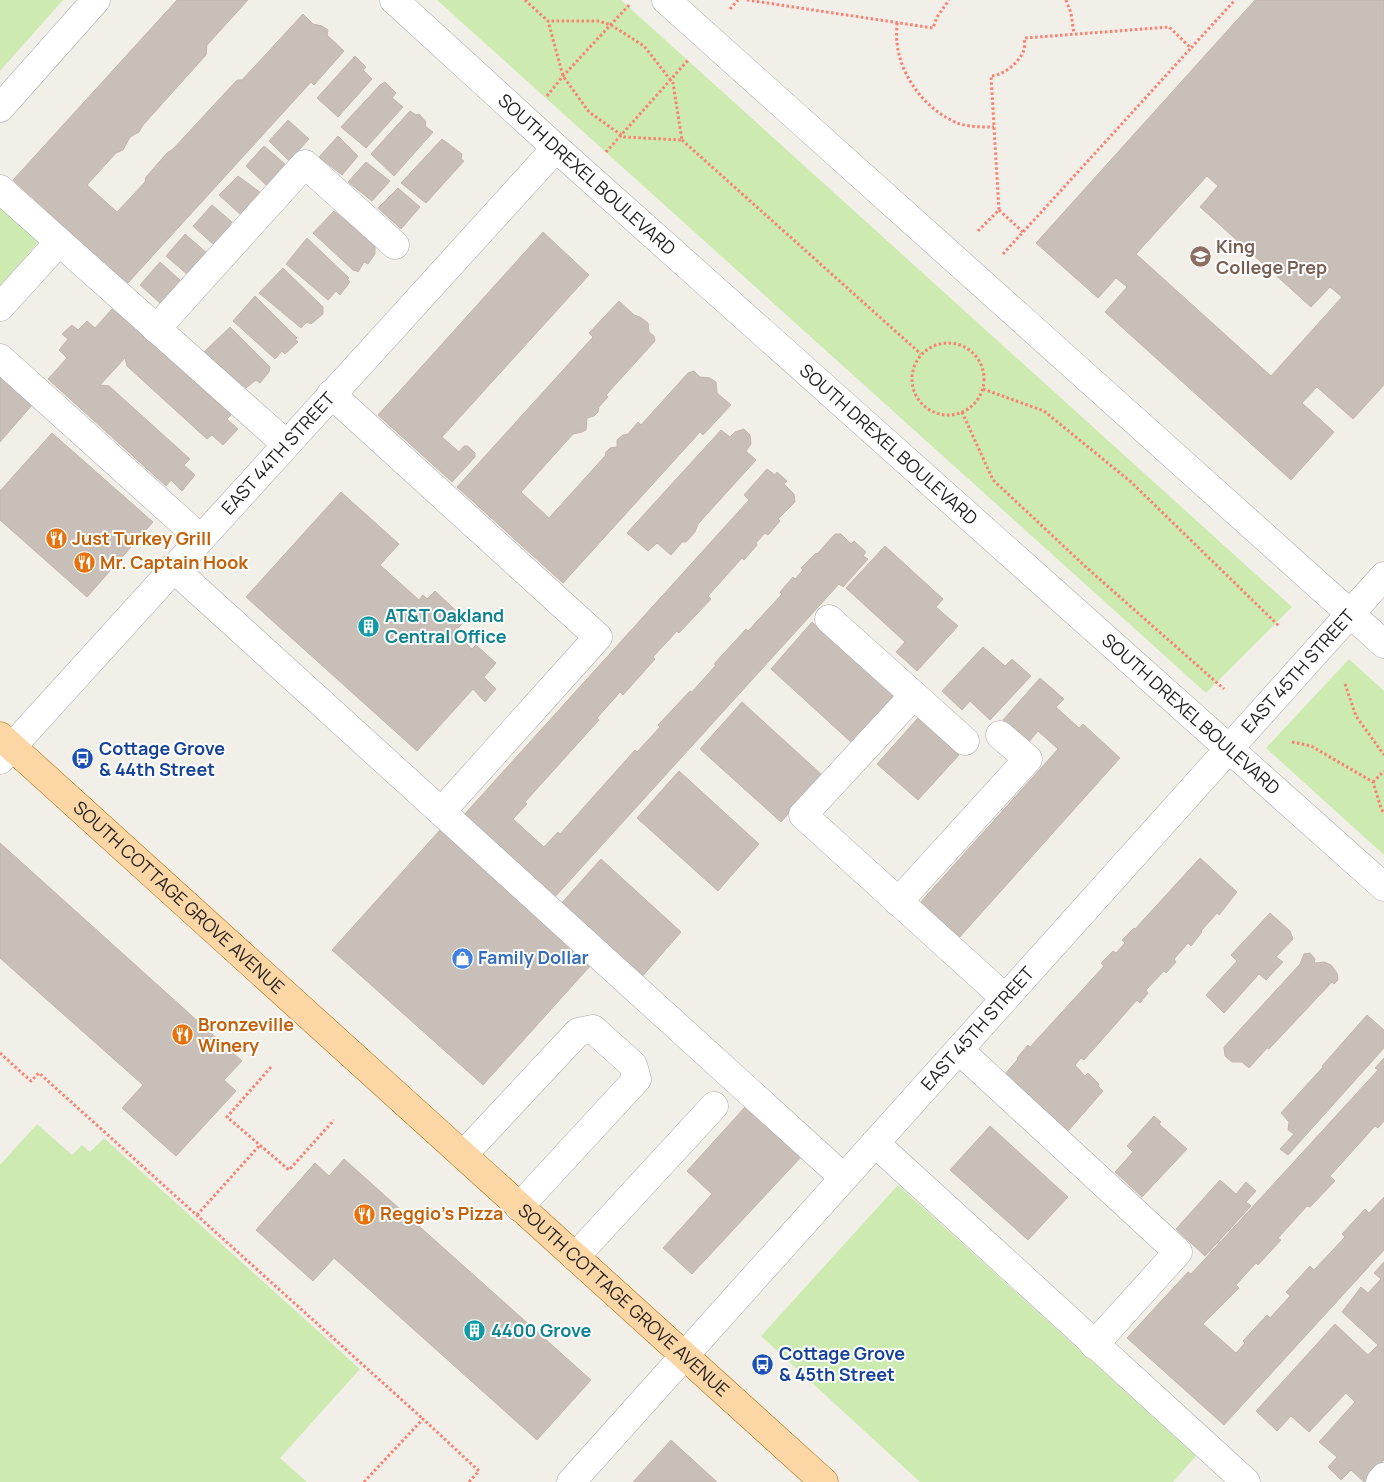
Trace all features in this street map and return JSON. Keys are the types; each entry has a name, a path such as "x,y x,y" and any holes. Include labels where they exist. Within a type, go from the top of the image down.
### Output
{"main road":[{"name":"SOUTH COTTAGE GROVE AVENUE","path":"4,748 463,1155 824,1482"}],"street":[{"path":"0,108 96,0"},
{"name":"SOUTH DREXEL BOULEVARD","path":"394,0 556,148 1384,887"},
{"path":"666,0 1384,644"},
{"name":"EAST 44TH STREET","path":"4,748 173,568 556,148"},
{"path":"156,329 305,164 395,245"},
{"path":"0,189 286,444"},
{"path":"0,307 59,242"},
{"path":"0,358 200,538"},
{"path":"331,394 598,637 441,812"},
{"path":"173,568 844,1178"},
{"name":"EAST 45TH STREET","path":"571,1482 1384,576"},
{"path":"829,619 965,741"},
{"path":"914,695 803,815 1005,998"},
{"path":"898,902 1028,759 1000,735"},
{"path":"463,1155 578,1032 593,1029 633,1065 637,1078 519,1206"},
{"path":"959,1050 1178,1252 1094,1345"},
{"path":"575,1257 714,1106"},
{"path":"876,1143 1094,1345 1246,1482"},
{"path":"1380,1482 1384,1477"}],"path":[{"path":"525,0 548,21 563,76 589,112 624,137 682,140 921,354"},
{"path":"730,9 738,0"},
{"path":"748,0 933,28 950,0"},
{"path":"1066,0 1071,13 1074,34"},
{"path":"1003,254 1235,0"},
{"path":"547,96 563,76 630,4"},
{"path":"548,21 598,21 611,25 644,46 673,83 682,140"},
{"path":"897,23 896,42 901,61 908,78 923,98 939,114 960,124 994,128"},
{"path":"1023,232 998,210 991,76 999,75 1018,59 1024,50 1025,38 1169,27 1191,48"},
{"path":"606,152 691,57"},
{"path":"978,231 998,210"},
{"path":"943,342 955,342 966,347 976,355 982,365 983,389 971,407 962,412 950,415 938,414 918,400 911,376 914,364 921,354 931,346 943,342"},
{"path":"983,389 1044,411 1131,482 1279,626"},
{"path":"962,412 992,480 1087,568 1224,689"},
{"path":"1345,684 1356,716 1384,755"},
{"path":"1292,742 1311,746 1374,782 1384,814"},
{"path":"1374,782 1384,771"},
{"path":"0,1053 31,1081 39,1073 423,1419 479,1471 469,1482"},
{"path":"271,1067 227,1116 289,1170 334,1120"},
{"path":"197,1215 260,1145"},
{"path":"364,1482 423,1419"},
{"path":"472,1478 476,1482"}],"green space":[{"path":"0,0 63,0 0,71"},
{"path":"437,0 621,0 1292,607 1206,693"},
{"path":"0,204 40,240 0,286"},
{"path":"1349,659 1384,691 1384,855 1266,748"},
{"path":"37,1124 72,1155 82,1145 90,1152 104,1138 360,1369 280,1458 307,1482 0,1482 0,1165"},
{"path":"898,1185 1196,1456 1173,1482 920,1482 761,1336"}],"building":[{"path":"177,0 248,0 207,45 206,55 143,125 139,132 130,137 123,150 116,153 87,185 117,212 145,182 146,177 167,153 173,149 237,80 242,80 303,14 313,24 328,30 327,35 344,51 314,85 311,82 127,284 13,180"},
{"path":"1255,0 1384,0 1384,385 1353,419 1317,387 1302,403 1334,432 1291,480 1105,312 1127,287 1116,278 1098,298 1036,243","holes":["1207,176 1218,186 1200,207 1311,307 1330,287 1342,297 1271,376 1136,254"]},
{"path":"355,56 366,67 363,70 372,79 338,117 317,98"},
{"path":"385,82 396,93 392,98 403,107 366,148 341,127"},
{"path":"410,111 416,115 419,114 426,122 425,126 433,132 394,176 371,154"},
{"path":"288,120 309,139 289,161 269,141"},
{"path":"338,136 358,156 342,175 319,157"},
{"path":"442,139 462,154 461,159 464,161 426,203 401,183"},
{"path":"264,146 285,164 266,185 246,166"},
{"path":"366,162 390,181 372,201 348,182"},
{"path":"238,176 261,193 241,215 219,195"},
{"path":"398,188 420,207 401,229 378,208"},
{"path":"212,205 232,222 214,245 193,226"},
{"path":"334,211 375,245 375,254 368,264 364,262 358,272 354,271 313,233"},
{"path":"543,232 589,275 442,437 459,452 464,446 468,446 475,453 475,457 452,482 378,415"},
{"path":"185,234 207,253 188,275 166,256"},
{"path":"307,238 349,278 347,279 350,282 340,295 336,291 328,300 286,264"},
{"path":"160,262 181,281 161,304 140,285"},
{"path":"283,268 323,307 323,314 311,324 307,322 301,328 259,293"},
{"path":"255,296 297,338 295,339 298,342 285,354 282,351 275,359 233,321"},
{"path":"619,301 634,315 648,323 649,332 654,336 655,341 606,395 608,397 599,407 598,412 594,416 587,418 586,430 573,434 521,492 549,518 605,456 606,452 610,448 617,447 617,440 623,435 628,434 638,422 641,425 688,373 694,371 700,377 710,378 716,382 717,393 731,405 703,435 700,432 563,583 457,487 593,337 589,333"},
{"path":"113,308 166,356 168,354 199,382 197,384 231,415 227,419 238,429 223,445 212,435 207,439 127,366 125,358 100,385 109,386 190,459 184,465 195,475 182,491 171,480 166,486 48,379 67,358 59,350 68,339 62,334 72,325 78,330 87,321 95,328"},
{"path":"230,327 270,367 269,372 260,383 256,380 246,388 204,352"},
{"path":"0,376 32,405 0,442"},
{"path":"744,429 750,435 751,444 746,451 756,460 698,524 695,532 686,542 682,542 671,555 657,543 648,551 627,533 721,430 730,437 735,432"},
{"path":"52,433 153,522 87,597 0,520 0,491"},
{"path":"767,469 775,475 777,472 787,481 784,484 794,494 795,502 778,519 780,521 768,535 765,533 744,560 742,558 708,596 711,599 653,657 655,659 623,695 620,692 597,718 599,720 525,802 527,804 513,819 544,847 558,832 560,834 635,750 637,752 660,727 658,725 690,691 692,692 716,665 714,664 746,629 748,631 782,594 780,592 793,577 795,579 803,570 801,568 835,534 841,534 851,544 854,541 866,552 863,556 868,559 843,587 839,584 553,899 462,817 749,500 744,495"},
{"name":"AT&T Oakland Central Office","path":"341,492 399,544 380,565 419,600 423,595 427,599 435,591 466,620 454,632 472,649 476,645 496,663 484,677 496,689 485,702 473,689 417,751 246,597"},
{"path":"885,546 943,599 936,607 958,626 917,671 896,652 905,642 846,588"},
{"path":"812,622 894,696 852,743 771,669"},
{"path":"983,647 1005,666 1012,659 1031,676 990,720 970,701 962,710 942,691"},
{"path":"1040,678 1064,699 1056,707 1079,728 1083,724 1120,758 958,939 919,904 1058,749 1038,731 1028,743 1003,720"},
{"path":"742,702 822,775 781,822 700,749"},
{"path":"918,718 959,755 918,800 877,764"},
{"path":"679,771 759,844 718,891 637,818"},
{"name":"Family Dollar","path":"440,830 591,965 483,1085 332,950"},
{"path":"0,843 242,1061 224,1080 236,1091 176,1156 122,1108 143,1085 0,958"},
{"path":"1200,858 1237,892 1219,915 1217,913 1201,931 1191,946 1188,943 1174,959 1176,962 1166,973 1164,971 1146,990 1148,993 1140,1003 1137,1000 1084,1060 1081,1058 1075,1065 1085,1076 1088,1073 1103,1091 1068,1131 1005,1074 1028,1045 1030,1047 1104,966 1101,963 1113,951 1116,953 1125,943 1122,940 1135,929"},
{"path":"601,859 681,932 640,979 559,906"},
{"path":"1270,913 1290,931 1293,939 1276,957 1283,962 1266,980 1259,974 1224,1013 1206,995 1237,961 1231,955"},
{"path":"1310,953 1315,959 1314,963 1324,962 1331,965 1337,973 1338,980 1334,984 1332,982 1249,1068 1242,1062 1232,1062 1225,1056 1224,1047 1300,964 1304,954"},
{"path":"1367,1015 1384,1030 1384,1048 1288,1155 1280,1149 1294,1134 1288,1130 1289,1122 1281,1113"},
{"path":"1384,1058 1384,1121 1378,1128 1375,1126 1330,1176 1335,1181 1310,1207 1307,1206 1278,1238 1281,1240 1236,1285 1239,1288 1203,1324 1236,1353 1245,1343 1243,1341 1267,1315 1270,1318 1290,1296 1286,1292 1310,1266 1314,1270 1345,1237 1342,1234 1365,1209 1369,1213 1384,1197 1384,1250 1224,1425 1127,1338 1188,1272 1191,1274 1378,1070 1375,1068"},
{"path":"746,1106 801,1157 692,1274 663,1248 712,1194 687,1171"},
{"path":"1154,1116 1161,1122 1159,1124 1187,1149 1142,1197 1115,1172 1133,1152 1127,1146"},
{"path":"990,1126 1068,1197 1028,1240 950,1170"},
{"name":"4400 Grove","path":"344,1159 591,1380 537,1440 334,1258 313,1281 256,1230 315,1163 329,1176"},
{"path":"1220,1180 1236,1194 1246,1182 1256,1191 1246,1202 1251,1206 1205,1256 1176,1229"},
{"path":"1384,1262 1384,1460 1364,1482 1351,1470 1341,1480 1328,1467 1337,1457 1319,1442 1355,1402 1346,1393 1309,1432 1291,1416 1277,1431 1256,1411 1335,1324 1368,1355 1378,1345 1342,1312 1361,1287 1368,1293 1381,1279 1374,1273"},
{"path":"671,1440 717,1482 633,1482"}],"place":[{"name":"King College Prep","path":"1200,257"},
{"name":"Just Turkey Grill","path":"56,539"},
{"name":"Mr. Captain Hook","path":"84,563"},
{"name":"AT&T Oakland Central Office","path":"369,626"},
{"name":"Cottage Grove & 44th Street","path":"83,759"},
{"name":"Family Dollar","path":"462,958"},
{"name":"Bronzeville Winery","path":"182,1035"},
{"name":"Reggio's Pizza","path":"364,1214"},
{"name":"4400 Grove","path":"475,1331"},
{"name":"Cottage Grove & 45th Street","path":"763,1364"}]}
